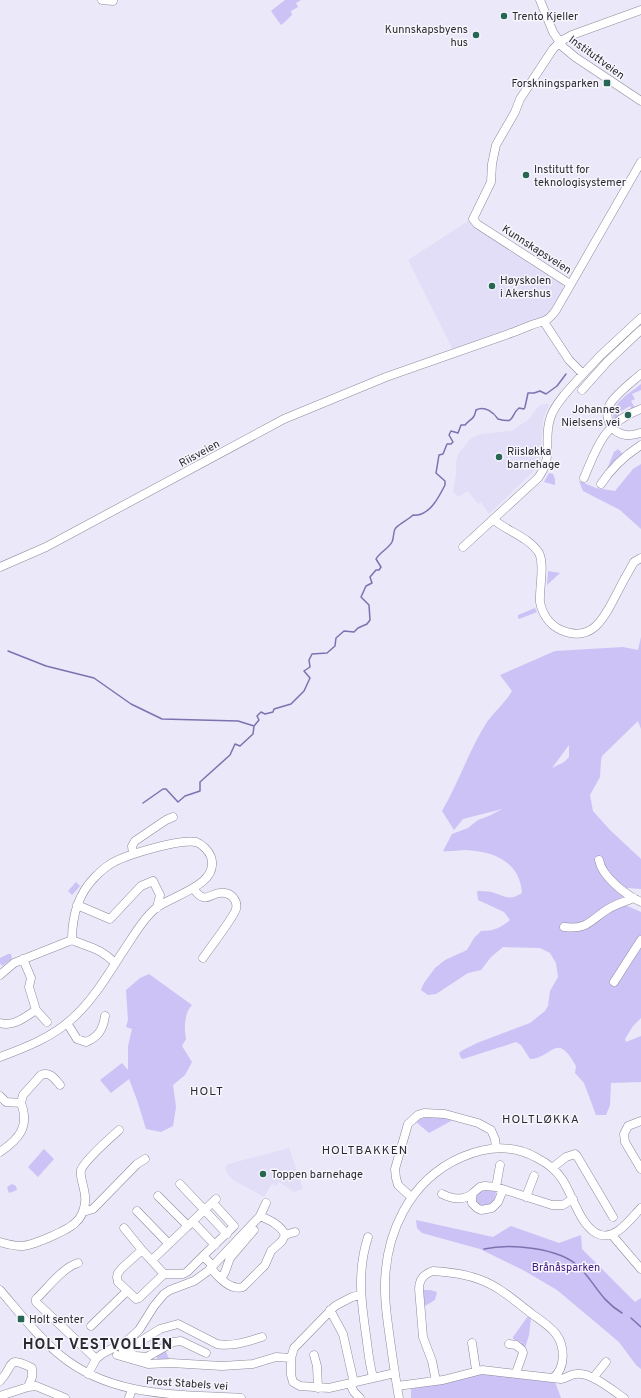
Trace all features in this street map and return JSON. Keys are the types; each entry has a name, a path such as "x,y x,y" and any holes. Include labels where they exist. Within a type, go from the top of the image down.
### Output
{"street":[{"path":"102,0 113,1"},
{"name":"Instituttveien","path":"540,0 559,43 575,57 641,102"},
{"path":"559,43 572,35 641,10"},
{"name":"Kunnskapsveien","path":"544,322 552,316 570,284 477,224 473,219 491,182 492,164 496,145 516,112 520,99 552,49 559,43"},
{"path":"570,284 641,162"},
{"path":"463,547 538,478 544,469 547,458 548,428 551,415 558,404 601,355 641,318"},
{"path":"544,322 569,360 583,374"},
{"name":"Riisveien","path":"0,567 46,547 284,419 348,392 414,367 544,322"},
{"path":"582,390 607,362 641,330"},
{"path":"640,376 614,399 609,406 607,418 611,427 617,432 624,435 641,433"},
{"path":"584,478 602,437 611,427 629,414 641,409"},
{"path":"601,484 620,460 641,445"},
{"path":"500,512 509,529"},
{"path":"493,519 502,527 509,529 531,545 538,553 541,559 540,601 544,614 557,629 567,633 580,634 594,628 604,618 634,562 641,558"},
{"path":"133,854 132,846 135,841 166,820 173,817"},
{"path":"0,1057 41,1040 74,1017 92,998 141,924 157,908 206,879 212,864 211,856 202,845 196,842 183,843 133,854 108,865 94,878 83,893 77,905 72,924 72,940"},
{"path":"599,860 600,866 614,882 638,900"},
{"path":"77,905 110,919 141,886 153,881 160,895 157,908"},
{"path":"193,888 200,897 206,899 220,893 225,893 232,896 236,901 236,909 232,917 203,958"},
{"path":"564,927 570,928 584,926 610,908 638,900"},
{"path":"0,975 7,967 23,959 72,940 98,949 115,963"},
{"path":"614,982 641,940"},
{"path":"23,959 31,978 29,987 36,1010 48,1022"},
{"path":"0,1023 15,1023 36,1010"},
{"path":"67,1023 77,1039 86,1042 98,1036 104,1024 105,1016"},
{"path":"0,1152 12,1144 22,1130 25,1117 21,1103 23,1095 44,1073 50,1074 54,1077 60,1085"},
{"path":"0,1096 6,1102 21,1103"},
{"path":"411,1197 398,1185 395,1169 408,1124 418,1115 424,1113 445,1114 478,1123 491,1130 495,1139 496,1148"},
{"path":"641,1121 628,1126 624,1134 626,1142 641,1169"},
{"path":"0,1242 15,1246 30,1244 71,1226 79,1219 83,1212 85,1195 82,1170 119,1130"},
{"path":"399,1398 386,1310 385,1278 387,1261 394,1231 411,1197 425,1181 445,1166 471,1153 496,1148 517,1150 528,1153 552,1168 562,1180 583,1220 590,1230 601,1235 612,1234 621,1228 641,1208"},
{"path":"552,1168 569,1156 575,1154 614,1217"},
{"path":"83,1212 93,1209 134,1167 145,1159"},
{"path":"473,1193 472,1203 477,1208 485,1210 496,1205 499,1189 500,1165"},
{"path":"526,1197 534,1176"},
{"path":"180,1184 227,1234"},
{"path":"442,1194 456,1198 467,1197 480,1187 484,1186 552,1205 559,1206 573,1199"},
{"path":"158,1196 215,1245"},
{"path":"142,1250 118,1273 117,1277 118,1282 136,1299 139,1298 164,1274 183,1274 187,1272 234,1226 214,1201 152,1260"},
{"path":"88,1374 96,1359 115,1346 128,1340 139,1330 154,1306 164,1294 170,1290 194,1281 212,1267 260,1216 266,1203"},
{"path":"137,1211 169,1244"},
{"path":"260,1216 274,1223 284,1232 285,1235"},
{"path":"124,1228 164,1274"},
{"path":"221,1278 230,1258 254,1230"},
{"path":"203,1256 221,1278 231,1286 239,1288 243,1287 263,1267 272,1251 282,1241 285,1235 295,1232"},
{"path":"612,1234 641,1269"},
{"path":"368,1237 364,1249 360,1274 360,1295 369,1360 373,1377"},
{"path":"78,1263 74,1264 61,1274 36,1299 36,1302 96,1359"},
{"path":"436,1381 432,1361 423,1337 419,1289 421,1278 433,1271 472,1277 492,1285 551,1329 560,1341 563,1356 560,1370 553,1378"},
{"name":"Prost Stabels vei","path":"0,1290 47,1344 66,1360 88,1374 107,1382 132,1389 168,1394 241,1398"},
{"path":"91,1326 127,1291"},
{"path":"360,1295 343,1301 330,1310 296,1346 291,1358 291,1375 293,1382 300,1386 329,1388 395,1373"},
{"path":"330,1310 343,1334 354,1392 360,1398"},
{"path":"121,1353 160,1329 178,1324 217,1344 222,1345 236,1344 262,1337"},
{"path":"121,1353 147,1357 166,1345 178,1340 184,1341 206,1353"},
{"path":"472,1343 476,1370"},
{"path":"509,1344 522,1350 523,1354 516,1373"},
{"path":"115,1346 121,1353 144,1363 226,1366 253,1364 276,1357 291,1358"},
{"path":"153,1354 157,1363"},
{"path":"314,1354 318,1388"},
{"path":"0,1381 6,1374 11,1363 17,1361 32,1368 32,1377 28,1387"},
{"path":"593,1378 606,1362"},
{"path":"397,1386 436,1381 476,1370 492,1370 562,1379 574,1374 580,1374 593,1378 624,1398"},
{"path":"0,1396 36,1386 65,1398"},
{"name":"Prost Stabels vei","path":"129,1398 132,1389"}],"shaded area":[{"name":"Høyskolen i Akershus","path":"468,221 562,283 563,289 549,314 523,326 453,350 408,260"},
{"name":"Riisløkka barnehage","path":"549,404 543,419 540,461 536,469 489,514 481,502 478,504 468,491 458,497 453,491 456,474 456,462 458,454 470,439 481,434 511,431 528,420 541,405"},
{"name":"Toppen barnehage","path":"289,1148 303,1189 294,1192 279,1182 276,1186 272,1184 264,1197 233,1180 227,1173 225,1167 228,1164"}],"green space":[{"path":"285,0 301,0 296,3 298,7 291,11 292,15 281,25 271,11"},
{"path":"641,384 641,390 632,394 635,399 631,401 635,408 632,409 630,406 618,413 621,417 614,421 614,409 617,404"},
{"path":"618,449 622,453 621,456 607,469 614,452"},
{"path":"641,464 641,529 620,510 583,491 579,481 596,488 615,491 633,469"},
{"path":"549,473 553,474 555,485 544,482"},
{"path":"548,571 560,573 547,585"},
{"path":"535,608 537,612 519,619 518,618 518,615"},
{"path":"641,637 641,729 638,721 602,756 600,777 590,795 593,811 610,830 641,859 641,889 628,888 622,899 625,905 641,912 641,1018 633,1026 625,1039 626,1042 641,1036 641,1082 611,1083 610,1105 606,1115 596,1115 584,1083 575,1073 576,1066 564,1050 559,1048 554,1049 538,1058 530,1059 521,1045 516,1042 463,1059 459,1053 477,1043 530,1023 545,1011 548,1006 550,991 558,977 556,963 550,953 540,948 503,947 491,957 481,970 468,973 436,994 428,995 421,990 424,983 435,968 445,960 467,950 474,938 481,931 497,928 510,920 504,912 478,900 477,891 495,893 506,897 517,896 522,893 520,882 516,873 504,860 476,851 443,851 452,834 468,828 478,820 502,809 463,819 454,830 442,811 487,722 512,691 500,675 555,651 623,647 638,650","holes":["569,745 569,757 564,762 552,768"]},
{"path":"76,882 80,886 72,895 68,891"},
{"path":"11,954 12,959 2,966 0,963 0,958"},
{"path":"149,974 192,1005 187,1012 185,1026 186,1039 182,1046 192,1062 185,1075 173,1085 176,1107 173,1126 161,1132 146,1129 129,1079 111,1093 100,1080 122,1063 128,1070 128,1046 132,1029 126,1027 128,1020 126,990 140,978"},
{"path":"427,1117 443,1118 451,1121 429,1133 415,1121"},
{"path":"44,1149 54,1159 38,1177 28,1167"},
{"path":"12,1184 16,1186 17,1190 9,1193 7,1187"},
{"path":"483,1190 496,1192 495,1198 492,1202 483,1206 478,1204 476,1199 478,1193"},
{"name":"Brånåsparken","path":"416,1220 493,1237 511,1226 559,1243 581,1235 582,1249 635,1302 641,1298 641,1369 636,1365 619,1342 557,1290 523,1270 480,1249 422,1233 417,1228"},
{"path":"423,1290 437,1292 435,1300 425,1306"},
{"path":"528,1316 531,1318 529,1335 525,1348 520,1346 521,1342 513,1339 513,1337"},
{"path":"165,1349 170,1361 160,1361 157,1359 157,1355"},
{"path":"479,1372 555,1382 561,1398 411,1398 411,1389"}],"waterway":[{"path":"143,803 163,789 166,789 178,802 185,796 200,791 200,782 230,755 235,744 240,746 253,734 254,726 259,720 257,716 261,712 265,714 273,712 274,709 291,704 304,691 310,678 304,671 310,667 309,660 312,654 327,653 335,646 336,638 344,631 354,632 358,628 367,624 370,620 369,605 361,597 366,586 372,583 370,577 381,567 376,559 392,542 396,527 413,515 419,515 429,510 440,495 445,485 445,481 436,473 439,455 443,454 447,444 451,444 453,442 449,435 451,431 458,433 461,425 465,425 473,417 476,410 483,408 489,410 498,419 508,421 519,408 524,409 528,393 540,391 546,394 557,386 566,374"},
{"path":"8,651 46,666 94,678 131,704 162,719 238,721 254,726"},
{"path":"484,1249 495,1247 534,1248 547,1251 570,1260 584,1272 608,1302 622,1313"},
{"path":"631,1318 641,1327"}],"place":[{"name":"Trento Kjeller","path":"504,16"},
{"name":"Kunnskapsbyens hus","path":"476,35"},
{"name":"Forskningsparken","path":"607,83"},
{"name":"Institutt for teknologisystemer","path":"526,175"},
{"name":"Høyskolen i Akershus","path":"492,286"},
{"name":"Johannes Nielsens vei","path":"628,415"},
{"name":"Riisløkka barnehage","path":"499,457"},
{"name":"Toppen barnehage","path":"263,1174"},
{"name":"Holt senter","path":"21,1319"}],"district":[{"name":"HOLT","path":"207,1091"},
{"name":"HOLTLØKKA","path":"541,1119"},
{"name":"HOLTBAKKEN","path":"365,1150"},
{"name":"HOLT VESTVOLLEN","path":"98,1344"}]}
